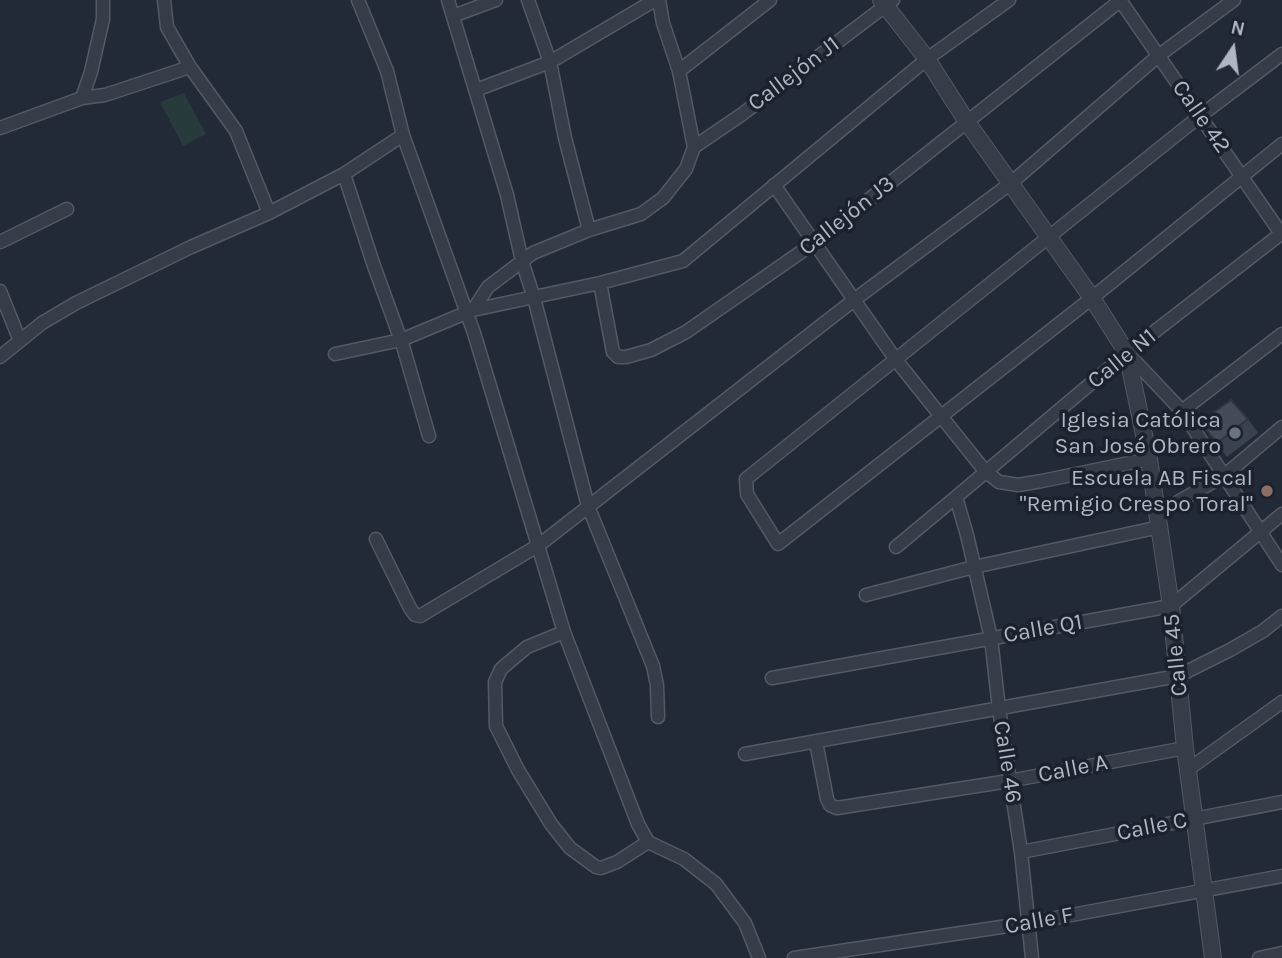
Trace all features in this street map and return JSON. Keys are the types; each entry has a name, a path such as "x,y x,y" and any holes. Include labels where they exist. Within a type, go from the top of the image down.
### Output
{"street":[{"path":"82,98 103,19 103,0"},
{"path":"164,0 167,27 190,67 236,131 270,214"},
{"path":"358,0 387,71 403,135 469,312 564,632 638,824 648,842 684,859 716,884 745,923 760,958"},
{"path":"448,0 507,195 522,261 588,506 653,666 657,685 658,717"},
{"path":"453,16 496,0"},
{"path":"528,0 550,62 565,138 589,230"},
{"path":"469,312 488,287 533,253 589,230 641,214 663,198 686,169 694,147 679,71 657,0 550,62 476,90"},
{"path":"679,71 770,0"},
{"path":"335,354 401,340 469,312 600,283 683,261 927,59 1009,0"},
{"name":"Calle 42","path":"1121,0 1282,234"},
{"name":"Callejón J3","path":"600,283 613,352 618,357 651,350 686,332 814,243 1121,0"},
{"path":"376,539 410,608 415,615 421,616 539,545 854,300 1011,183 1158,56 1234,0"},
{"name":"Calle 45","path":"886,2 1047,237 1093,298 1127,354 1149,459 1171,606 1185,748 1190,768 1213,958"},
{"name":"Callejón J1","path":"694,147 741,115 886,2"},
{"path":"1282,54 1047,237 746,479 747,495 778,544 1093,298 1282,144"},
{"path":"0,128 82,98 105,95 190,67"},
{"path":"0,357 42,323 76,303 191,247 270,214 344,174 403,135"},
{"path":"344,174 401,340 429,436"},
{"path":"774,186 895,360 985,471 999,482 1018,485 1149,459"},
{"path":"0,242 66,209"},
{"name":"Calle N1","path":"896,547 1127,354 1282,234"},
{"path":"0,291 20,341"},
{"path":"1182,411 1282,334"},
{"path":"1127,354 1182,411 1282,565"},
{"path":"866,595 1158,521 1225,475 1282,427"},
{"path":"956,497 974,566"},
{"name":"Calle Q1","path":"772,678 1171,606 1282,514"},
{"name":"Calle 46","path":"974,566 991,638 1021,852 1032,958"},
{"path":"746,754 1178,676 1263,631 1282,616"},
{"path":"564,632 527,647 501,669 495,682 496,726 518,770 551,824 570,848 596,867 607,867 648,842"},
{"path":"1190,768 1282,702"},
{"name":"Calle A","path":"816,742 827,799 836,808 1009,781 1185,748"},
{"name":"Calle C","path":"1021,852 1279,800"},
{"name":"Calle F","path":"794,958 1028,923 1282,876"},
{"path":"1259,958 1282,953"}],"shaded area":[{"path":"184,93 206,134 183,146 160,102"}],"building":[{"path":"1231,400 1248,419 1217,443 1200,422"}],"place":[{"name":"Iglesia Católica San José Obrero","path":"1235,433"},
{"name":"Escuela AB Fiscal \"Remigio Crespo Toral\"","path":"1267,491"}]}
